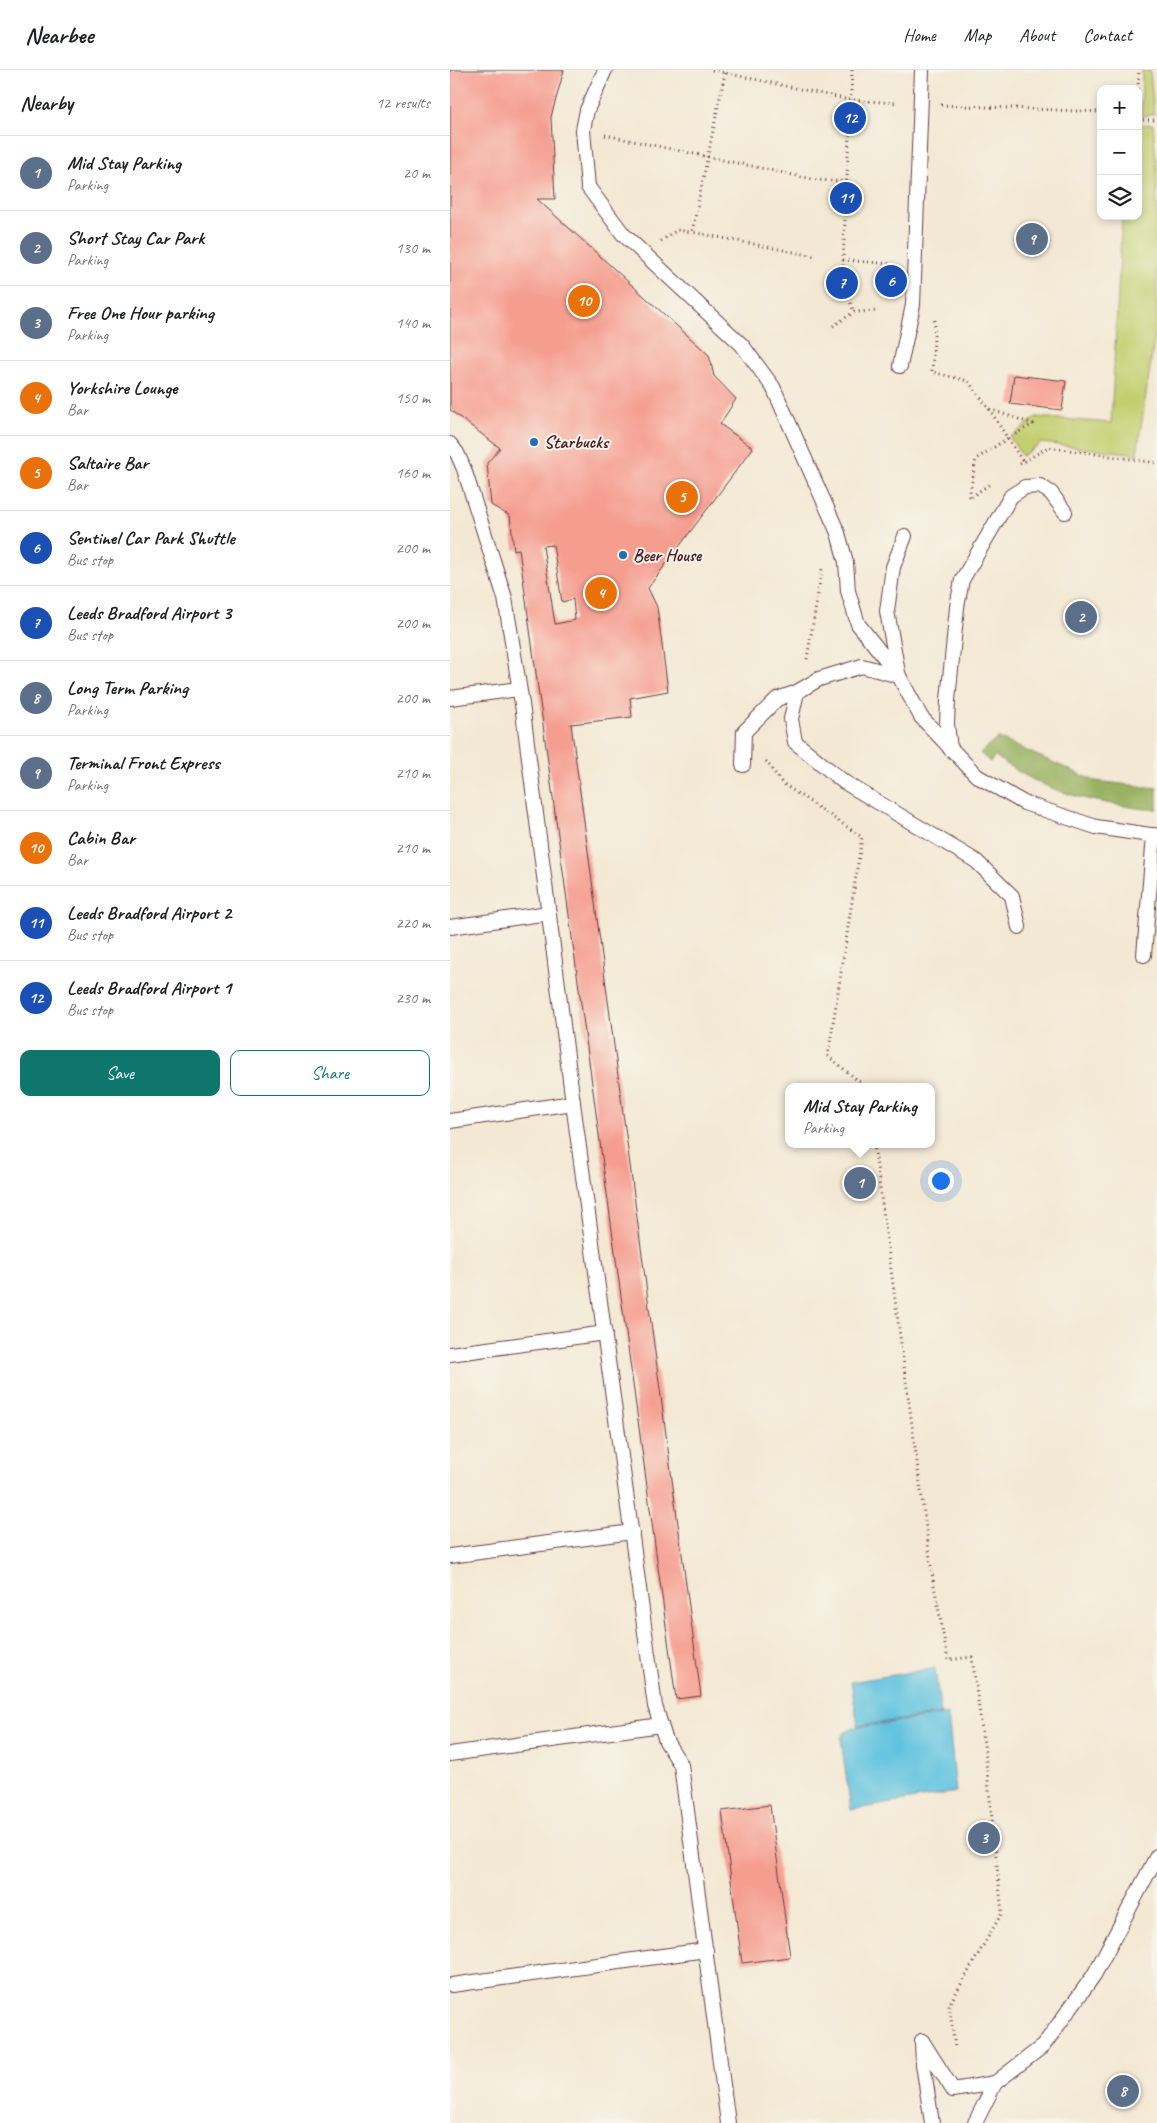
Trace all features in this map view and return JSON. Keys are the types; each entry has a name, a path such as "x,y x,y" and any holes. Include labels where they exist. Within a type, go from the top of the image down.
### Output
{"lane":[{"path":"605,70 587,110 583,130 588,187 623,234 742,345 773,387 838,533 846,562 848,591 858,624 899,676 921,718 978,776 1024,803 1096,827 1156,836 1144,955"},
{"path":"900,366 913,305 922,70"},
{"path":"450,444 457,453 464,469 505,598 519,688 572,1103 655,1706 666,1741 681,1764 728,2123"},
{"path":"950,749 947,724 948,700 957,607 962,580 1011,496 1025,487 1040,486 1051,492 1066,512"},
{"path":"899,676 887,612 893,567 906,536"},
{"path":"743,766 744,732 777,699 797,692 819,679 862,666 899,676"},
{"path":"450,698 519,688"},
{"path":"797,692 791,719 795,742 844,782 976,861 1012,896 1019,927"},
{"path":"450,927 549,913"},
{"path":"450,1121 572,1103"},
{"path":"450,1354 605,1333"},
{"path":"450,1556 632,1532"},
{"path":"450,1754 661,1725"},
{"path":"975,2123 995,2083 1043,2046 1094,1975 1157,1856"},
{"path":"452,1985 706,1950"},
{"path":"932,2123 923,2064 922,2041 953,2090 995,2083"}],"path":[{"path":"852,70 842,283 854,312"},
{"path":"1138,70 1138,85"},
{"path":"725,73 692,232 814,256"},
{"path":"944,114 945,96"},
{"path":"1142,120 1157,120"},
{"path":"583,130 817,180 847,182"},
{"path":"833,326 854,312 878,311"},
{"path":"935,314 932,372 968,381 989,409 1023,462"},
{"path":"989,409 1033,424 1008,438 976,460 969,498 992,482"},
{"path":"1015,467 1048,447 1157,463"},
{"path":"807,664 822,568"},
{"path":"744,732 782,783 862,837 828,1056 861,1083"},
{"path":"875,1148 933,1580 948,1660 972,1657 985,1752 1002,1913 949,2005 955,2051"}],"green space":[{"path":"1142,70 1150,70 1154,114 1142,116"},
{"path":"1153,124 1157,171 1157,321 1137,454 1041,443 1022,456 1010,438 1036,417 1111,423 1122,220 1142,220 1142,125"},
{"path":"998,738 1095,781 1157,788 1157,809 1101,802 1069,794 1024,775 995,756 990,762 980,753"}],"water":[{"path":"935,1668 941,1714 858,1726 851,1682"},
{"path":"948,1714 956,1792 851,1810 841,1739 843,1734 853,1728"}],"building":[{"path":"450,70 564,70 551,117 555,199 537,199 709,355 714,376 736,399 720,424 753,448 648,588 657,607 668,691 630,698 632,717 571,724 701,1696 676,1699 519,549 514,550 510,516 491,505 487,463 500,448 450,410","holes":["553,545 562,602 573,599 575,620 555,624 543,546"]},
{"path":"1014,375 1066,381 1062,410 1010,404"},
{"path":"770,1805 790,1957 742,1963 722,1811"}],"place":[{"name":"Leeds Bradford Airport 1","path":"850,118"},
{"name":"Leeds Bradford Airport 2","path":"846,198"},
{"name":"Terminal Front Express","path":"1032,239"},
{"name":"Sentinel Car Park Shuttle","path":"891,281"},
{"name":"Leeds Bradford Airport 3","path":"842,283"},
{"name":"Cabin Bar","path":"584,301"},
{"name":"Starbucks","path":"534,442"},
{"name":"Saltaire Bar","path":"682,497"},
{"name":"Beer House","path":"623,555"},
{"name":"Yorkshire Lounge","path":"601,593"},
{"name":"Short Stay Car Park","path":"1081,617"},
{"name":"Mid Stay Parking","path":"860,1183"},
{"name":"Free One Hour parking","path":"984,1838"},
{"name":"Long Term Parking","path":"1123,2091"}]}
